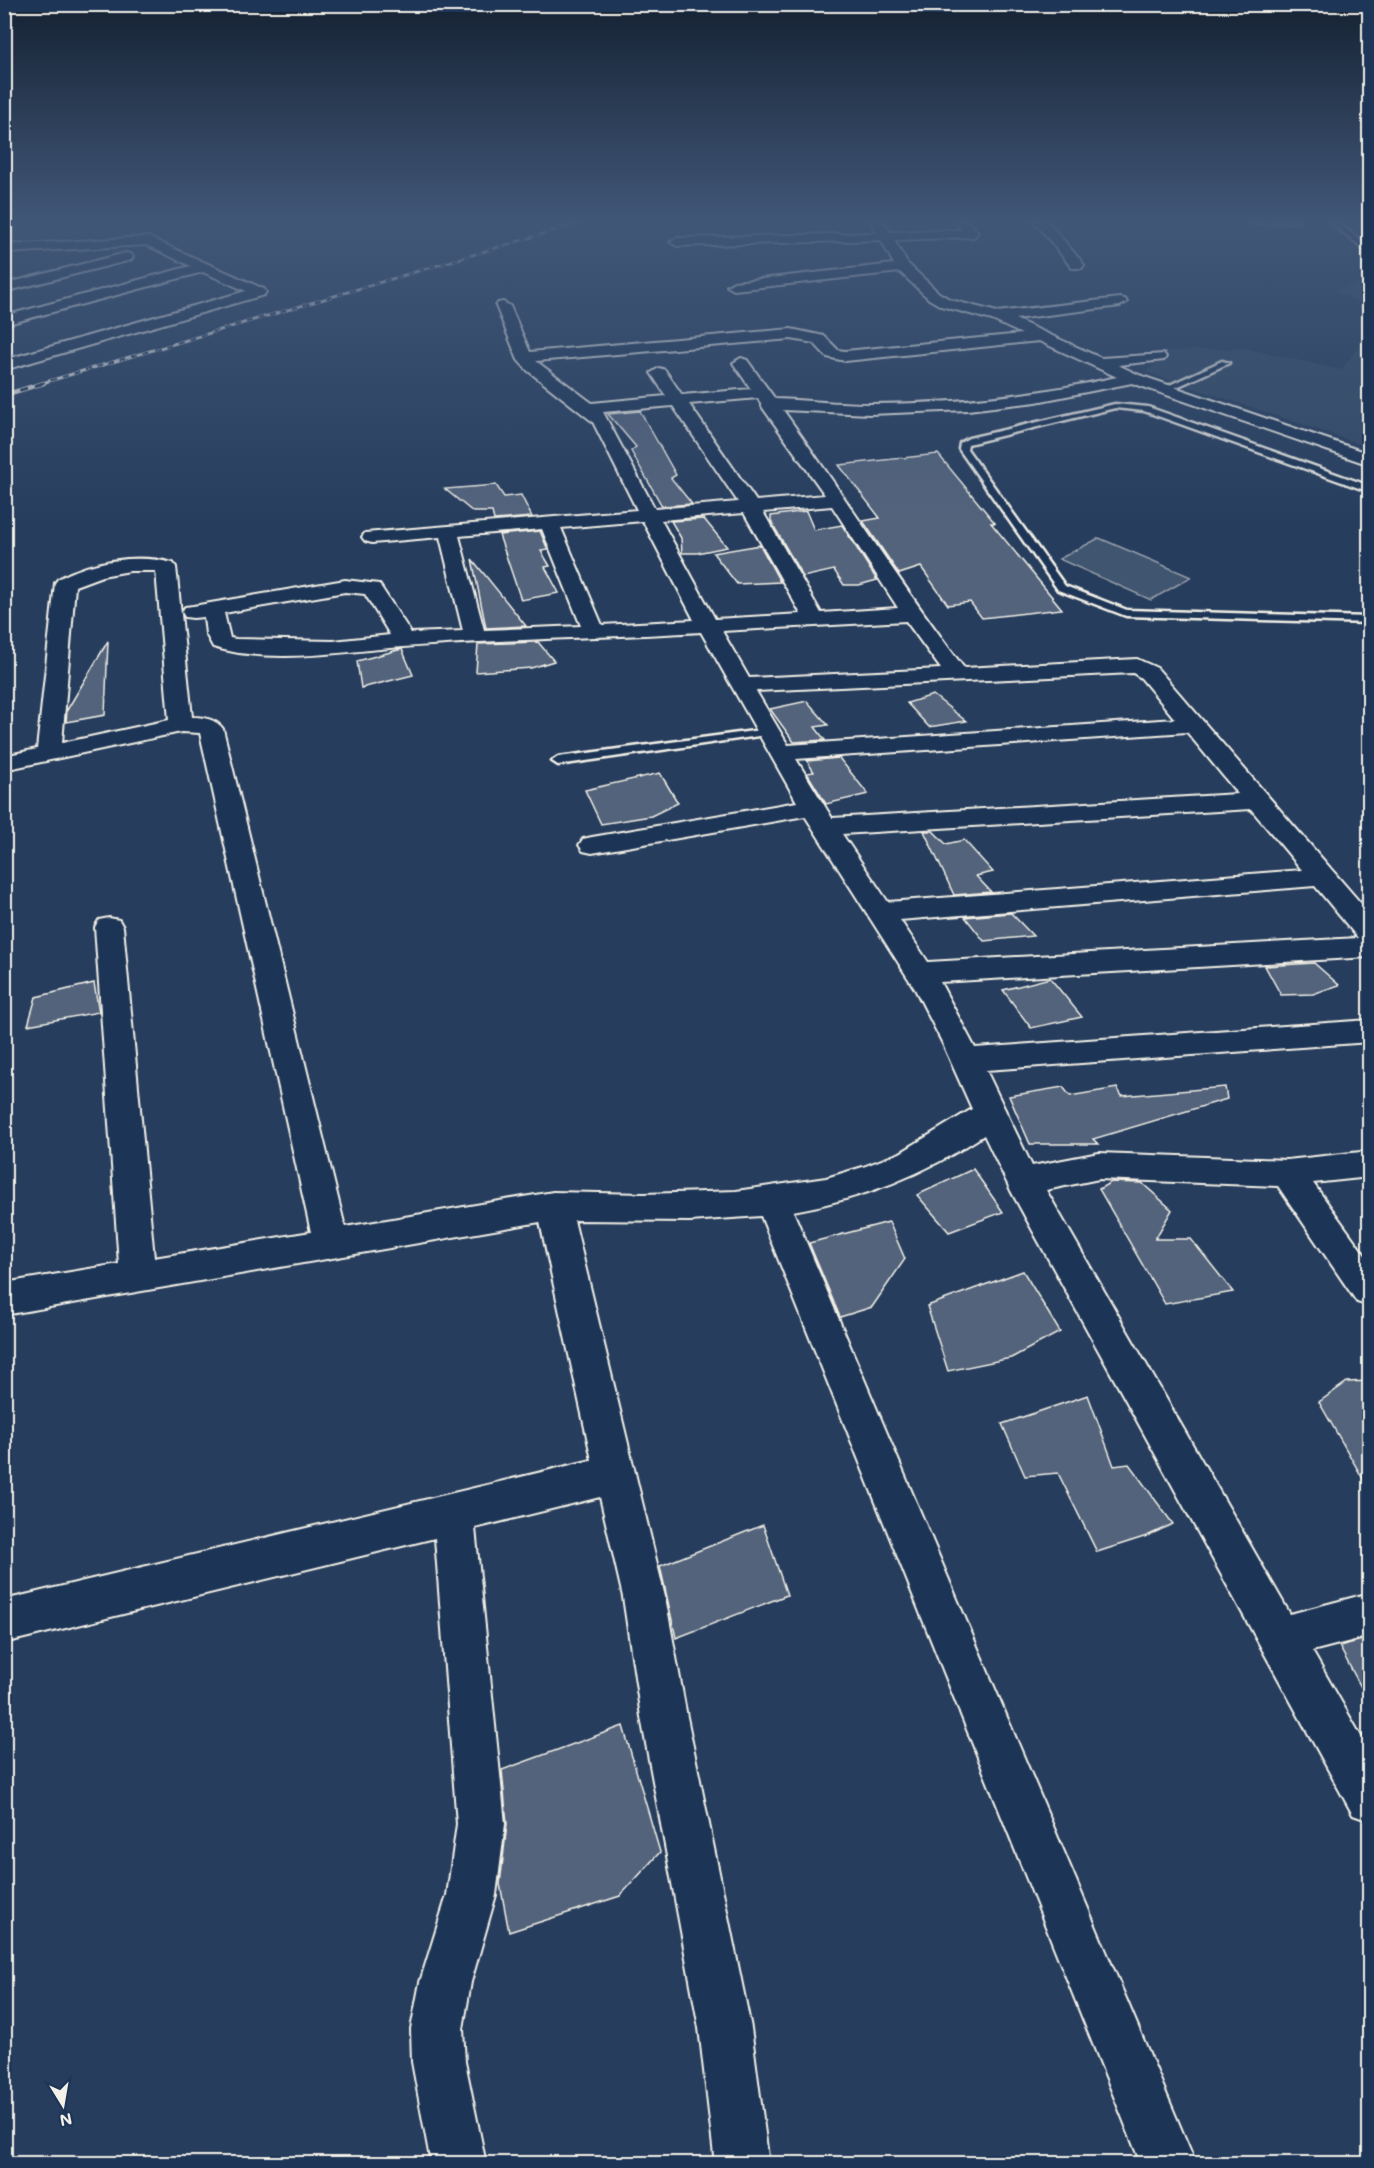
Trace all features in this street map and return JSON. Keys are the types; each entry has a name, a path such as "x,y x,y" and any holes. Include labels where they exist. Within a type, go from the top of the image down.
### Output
{"street":[{"path":"4,365 154,322"},
{"path":"510,322 524,357 533,368 601,421 649,517 781,753 819,817 920,974 966,1060 1023,1181 1370,1798"},
{"path":"1008,322 1133,378 1370,460"},
{"path":"524,357 770,334 811,336 819,339 833,354 845,356 1038,337"},
{"path":"1098,363 1158,357"},
{"path":"741,363 838,500 912,614 957,674"},
{"path":"659,373 751,508 815,620"},
{"path":"587,408 676,400 766,398 869,409 955,405 1066,393 1133,378"},
{"path":"372,537 649,517 838,500"},
{"path":"550,524 594,632"},
{"path":"448,531 475,636"},
{"path":"49,752 66,583 74,577 87,573 147,564 159,564 165,567 181,725"},
{"path":"170,615 345,586 363,586 372,588 404,640"},
{"path":"213,609 217,634 221,642 234,646 321,649 404,640 912,614"},
{"path":"743,685 1137,666 1149,673 1370,933"},
{"path":"4,763 181,725 200,724 211,729 331,1242"},
{"path":"781,753 1191,725"},
{"path":"592,845 819,817 1257,801"},
{"path":"879,912 1322,877"},
{"path":"109,927 138,1278"},
{"path":"920,974 1370,947"},
{"path":"966,1060 1370,1031"},
{"path":"4,1299 553,1206 637,1208 772,1201 850,1187 914,1162 990,1114"},
{"path":"1023,1181 1099,1166 1287,1173 1370,1164"},
{"path":"1287,1173 1370,1291"},
{"path":"772,1201 1169,2163"},
{"path":"553,1206 644,1597 664,1717 725,2028 742,2163"},
{"path":"4,1622 615,1474"},
{"path":"453,1513 481,1824 478,1864 469,1905 440,2004 436,2029 438,2054 457,2138 459,2163"},
{"path":"1281,1638 1370,1614"}],"lane":[{"path":"1165,389 1225,363"},
{"path":"1370,489 1145,409 1130,406 1115,406 972,440 964,443 963,449 1061,588 1126,614 1370,620"},
{"path":"558,761 769,732"}],"shaded area":[{"path":"1369,333 1369,447 1146,372 1167,351 1245,348 1341,370"},
{"path":"1099,538 1191,577 1151,600 1059,559"}],"building":[{"path":"640,411 676,475 671,478 692,504 662,506 631,451 636,447 608,414"},
{"path":"938,454 1062,609 982,618 970,602 948,605 921,567 899,574 863,521 880,518 839,465"},
{"path":"496,485 504,497 521,495 532,517 494,520 492,512 473,512 445,489"},
{"path":"806,511 814,530 842,525 877,580 859,585 844,585 834,570 803,577 771,521 771,516"},
{"path":"704,519 727,547 697,553 682,553 681,538 671,521"},
{"path":"540,531 548,550 541,551 550,566 545,567 559,593 521,600 499,535"},
{"path":"760,545 780,582 737,584 713,553"},
{"path":"472,559 526,626 486,628"},
{"path":"108,641 105,715 66,722 67,710"},
{"path":"538,642 554,661 531,668 476,672 478,644"},
{"path":"402,649 413,675 361,688 357,661"},
{"path":"933,695 966,721 929,727 907,703"},
{"path":"807,701 828,725 815,727 825,740 794,742 770,709"},
{"path":"839,758 868,794 826,804 807,773 814,772 807,761"},
{"path":"660,773 678,803 651,816 601,824 585,790"},
{"path":"924,831 933,831 946,844 964,840 993,872 976,876 991,892 954,895"},
{"path":"1011,913 1033,936 984,941 965,917"},
{"path":"1314,963 1339,985 1313,994 1281,995 1265,966"},
{"path":"1050,978 1082,1017 1031,1028 1003,990"},
{"path":"94,983 99,1012 28,1025 36,997"},
{"path":"1063,1087 1070,1096 1117,1088 1122,1096 1225,1087 1227,1099 1093,1139 1098,1144 1030,1144 1009,1096"},
{"path":"973,1169 1003,1212 949,1232 917,1195"},
{"path":"1111,1182 1142,1183 1172,1210 1155,1239 1191,1239 1233,1292 1165,1304 1099,1189"},
{"path":"889,1222 905,1259 872,1307 840,1317 809,1243"},
{"path":"1023,1271 1060,1332 1011,1358 948,1371 927,1306"},
{"path":"1370,1381 1370,1491 1319,1402 1347,1382"},
{"path":"1088,1395 1114,1466 1129,1464 1173,1524 1147,1536 1097,1552 1058,1473 1025,1476 1002,1424"},
{"path":"763,1525 787,1595 676,1638 660,1566"},
{"path":"1370,1638 1370,1704 1339,1646"},
{"path":"623,1726 660,1852 620,1896 509,1932 500,1884 507,1824 502,1770"}],"railway":[{"path":"39,384 246,322"},
{"path":"4,395 44,383"}]}
